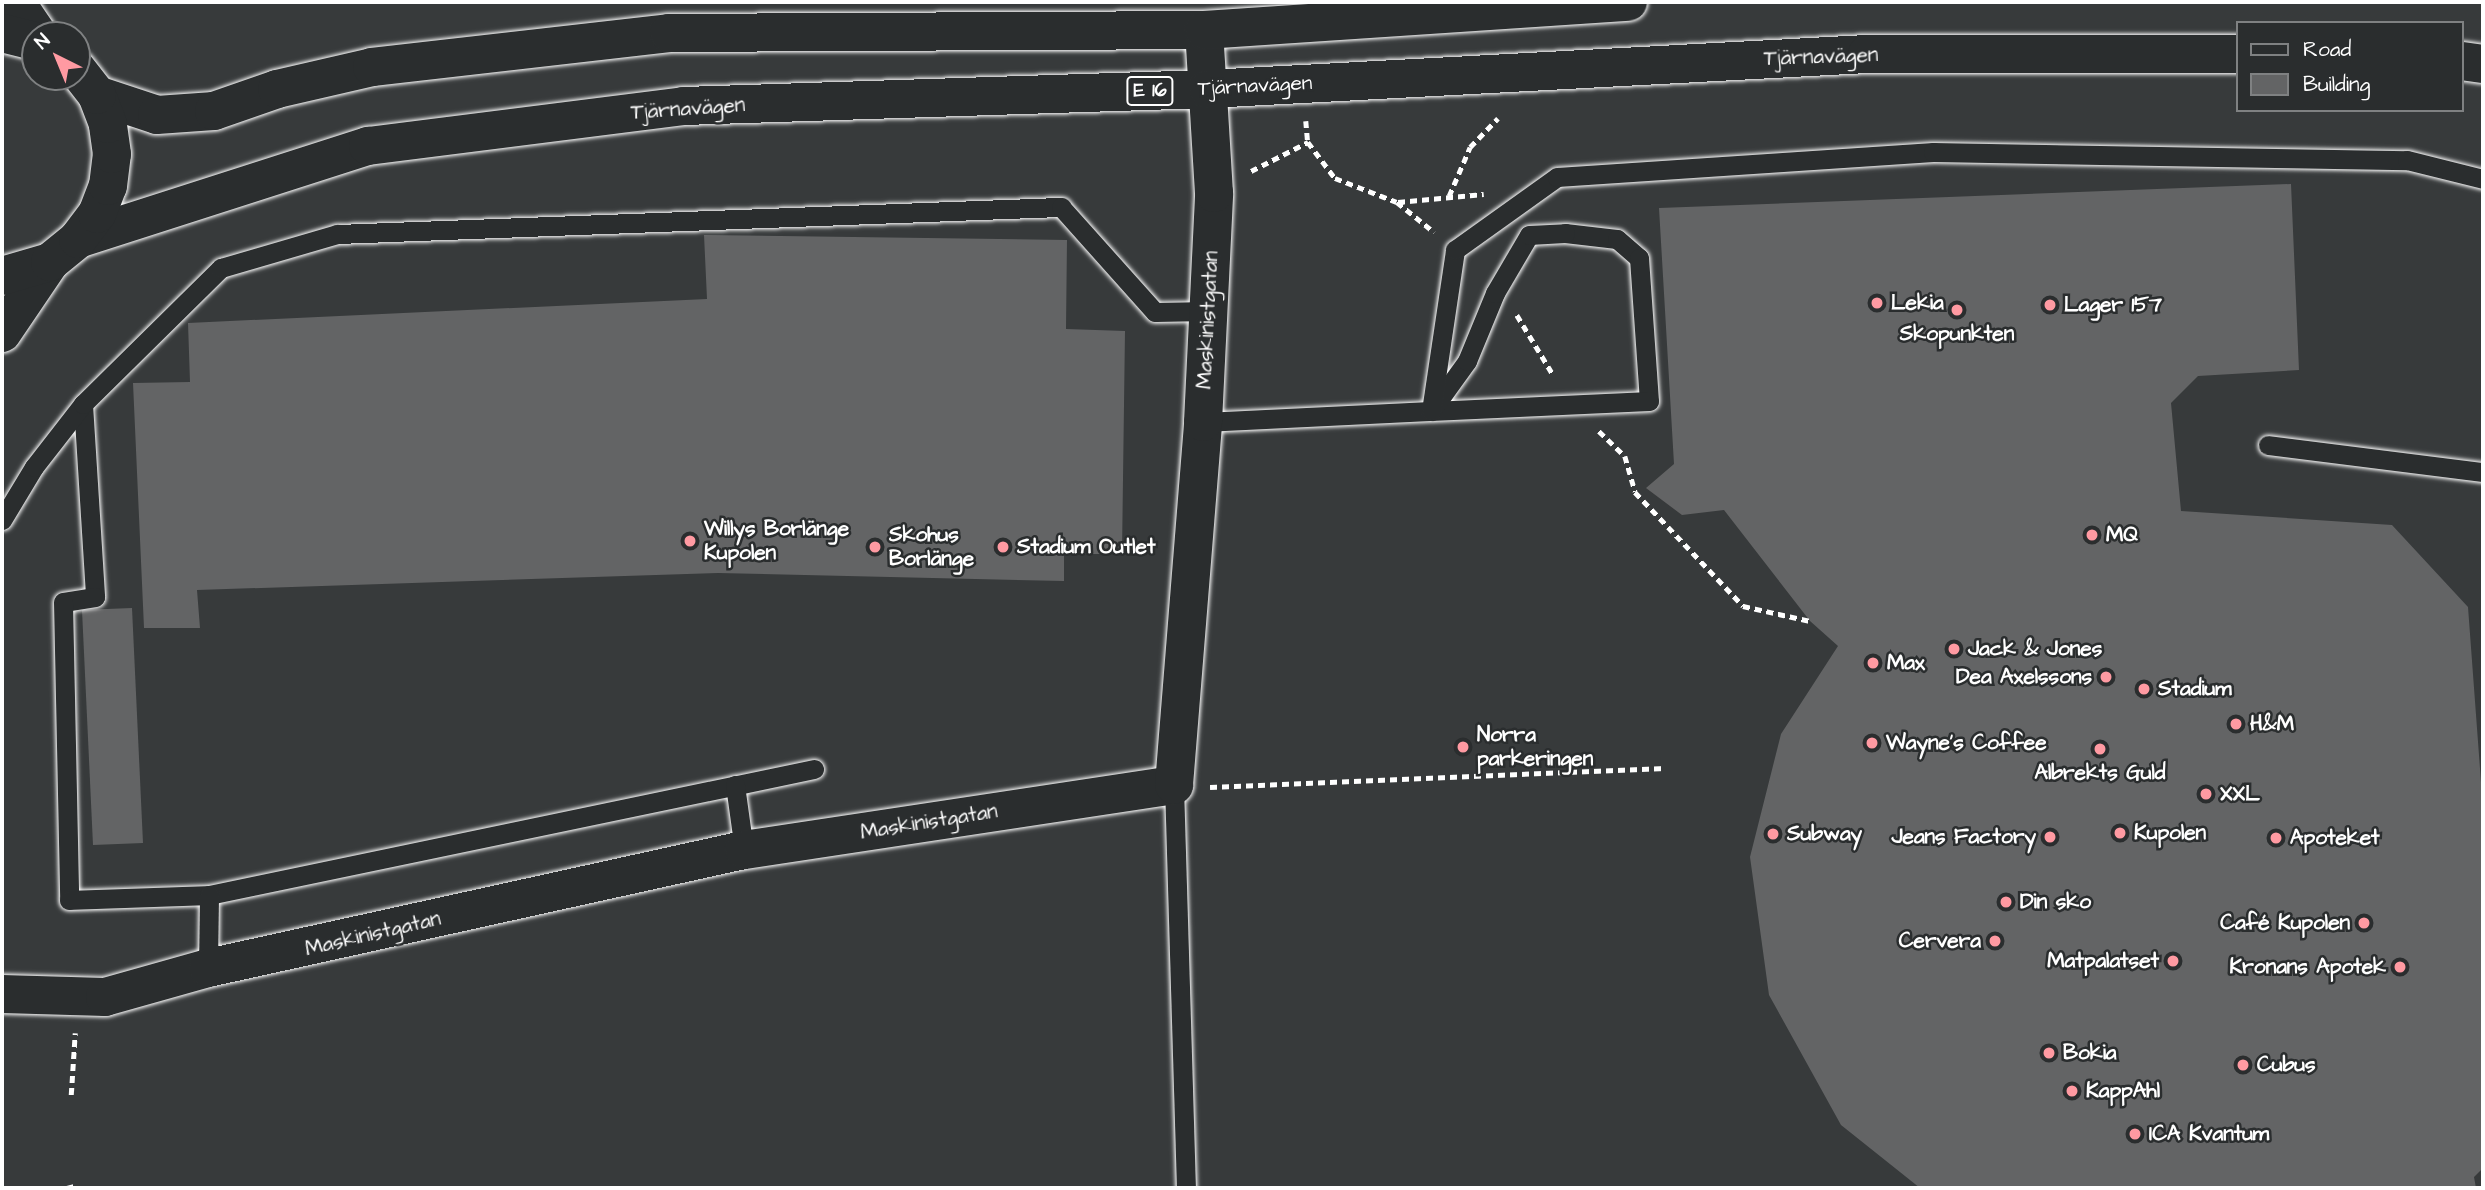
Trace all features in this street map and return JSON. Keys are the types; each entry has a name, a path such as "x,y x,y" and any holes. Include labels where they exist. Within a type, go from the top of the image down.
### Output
{"main road":[{"path":"16,2 29,21"},
{"path":"91,84 157,115 201,113 372,67 669,33 1204,30 1628,2"},
{"name":"Maskinistgatan","path":"2,993 105,997 208,968 744,850 1190,786 1214,193 1204,30"},
{"path":"2,33 21,38"},
{"name":"Tjärnavägen","path":"2,276 64,250 368,146 684,106 1208,89 1867,54 2236,54"},
{"path":"2464,61 2483,64"},
{"path":"2,333 64,250 97,214 108,186 112,154 108,124 91,90"}],"lane":[{"path":"1431,411 1455,250 1557,177 1933,152 2407,160 2483,179"},
{"path":"2,520 34,467 83,404 221,268 337,234 1061,207 1154,312 1209,311"},
{"path":"1203,422 1649,401 1639,258 1617,239 1529,235 1495,293 1467,361 1431,411"},
{"path":"83,404 95,597 63,602 69,900 209,895 814,769"},
{"path":"2268,445 2483,472"},
{"path":"735,785 744,850"},
{"path":"1186,1188 1190,786"},
{"path":"208,968 209,895"}],"path":[{"path":"1448,197 1471,147 1498,118"},
{"path":"1270,158 1308,142"},
{"path":"1397,202 1503,192 1519,204"},
{"path":"1569,403 1625,456 1635,492 1743,606 1810,621"},
{"path":"1190,786 1665,768"},
{"path":"67,1188 74,1185"}],"building":[{"name":"Kupolen","path":"2291,184 2299,370 2198,376 2171,403 2181,511 2392,525 2468,607 2483,809 2483,1168 2474,1177 2476,1188 1920,1188 1841,1125 1769,995 1750,857 1781,734 1838,646 1810,621 1724,510 1682,515 1646,488 1674,464 1659,208"},
{"path":"704,235 1067,240 1066,329 1125,331 1122,554 1064,554 1064,581 718,573 197,590 200,628 144,628 133,383 190,382 188,323 707,299"},
{"path":"132,608 143,843 93,845 82,610"}],"place":[{"name":"Lekia","path":"1877,303"},
{"name":"Lager 157","path":"2050,305"},
{"name":"Skopunkten","path":"1957,310"},
{"name":"MQ","path":"2092,535"},
{"name":"Willys Borlänge Kupolen","path":"690,541"},
{"name":"Skohus Borlänge","path":"875,547"},
{"name":"Stadium Outlet","path":"1003,547"},
{"name":"Jack & Jones","path":"1954,649"},
{"name":"Max","path":"1873,663"},
{"name":"Dea Axelssons","path":"2106,677"},
{"name":"Stadium","path":"2144,689"},
{"name":"H&M","path":"2236,724"},
{"name":"Wayne's Coffee","path":"1872,743"},
{"name":"Norra parkeringen","path":"1463,747"},
{"name":"Albrekts Guld","path":"2100,749"},
{"name":"XXL","path":"2206,794"},
{"name":"Kupolen","path":"2120,833"},
{"name":"Subway","path":"1773,834"},
{"name":"Jeans Factory","path":"2050,837"},
{"name":"Apoteket","path":"2276,838"},
{"name":"Din sko","path":"2006,902"},
{"name":"Café Kupolen","path":"2364,923"},
{"name":"Cervera","path":"1995,941"},
{"name":"Matpalatset","path":"2173,961"},
{"name":"Kronans Apotek","path":"2400,967"},
{"name":"Bokia","path":"2049,1053"},
{"name":"Cubus","path":"2243,1065"},
{"name":"KappAhl","path":"2072,1091"},
{"name":"ICA Kvantum","path":"2135,1134"}]}
